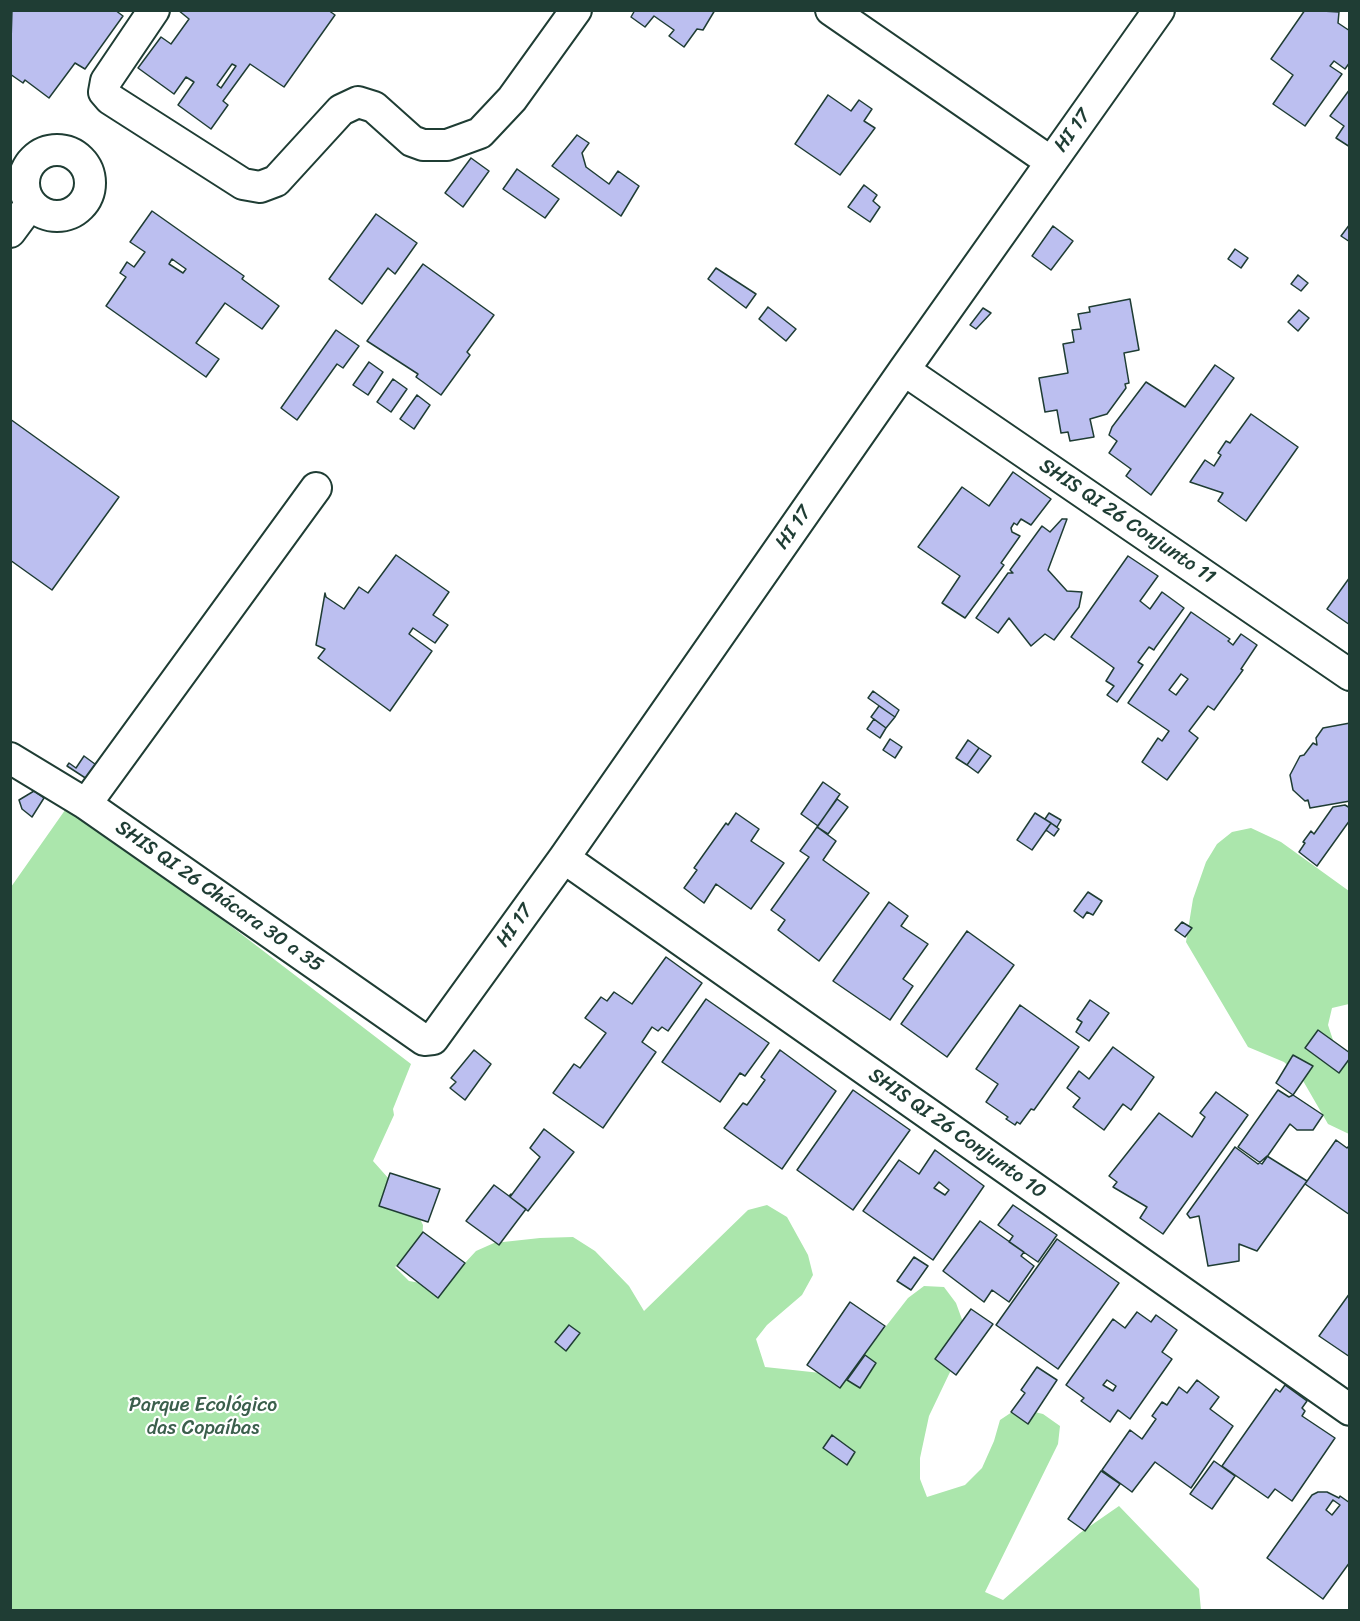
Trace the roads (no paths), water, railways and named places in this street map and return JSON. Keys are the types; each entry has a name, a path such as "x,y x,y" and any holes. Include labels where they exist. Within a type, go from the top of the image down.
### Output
{"street":[{"path":"154,10 105,81 104,92 243,184 260,187 276,181 341,110 358,102 374,107 412,141 423,145 447,145 480,133 512,99 576,10"},
{"path":"831,10 1051,162"},
{"name":"HI 17","path":"424,1040 431,1040 436,1036 564,858 904,370 1159,10"},
{"path":"10,232 30,205"},
{"name":"SHIS QI 26 Conjunto 11","path":"904,370 1350,675"},
{"path":"86,804 316,488"},
{"name":"SHIS QI 26 Chácara 30 a 35","path":"15,770 86,804 424,1040"},
{"name":"SHIS QI 26 Conjunto 10","path":"564,858 1350,1410"}],"park label":[{"name":"Parque Ecológico das Copaíbas","path":"203,1418"}]}
